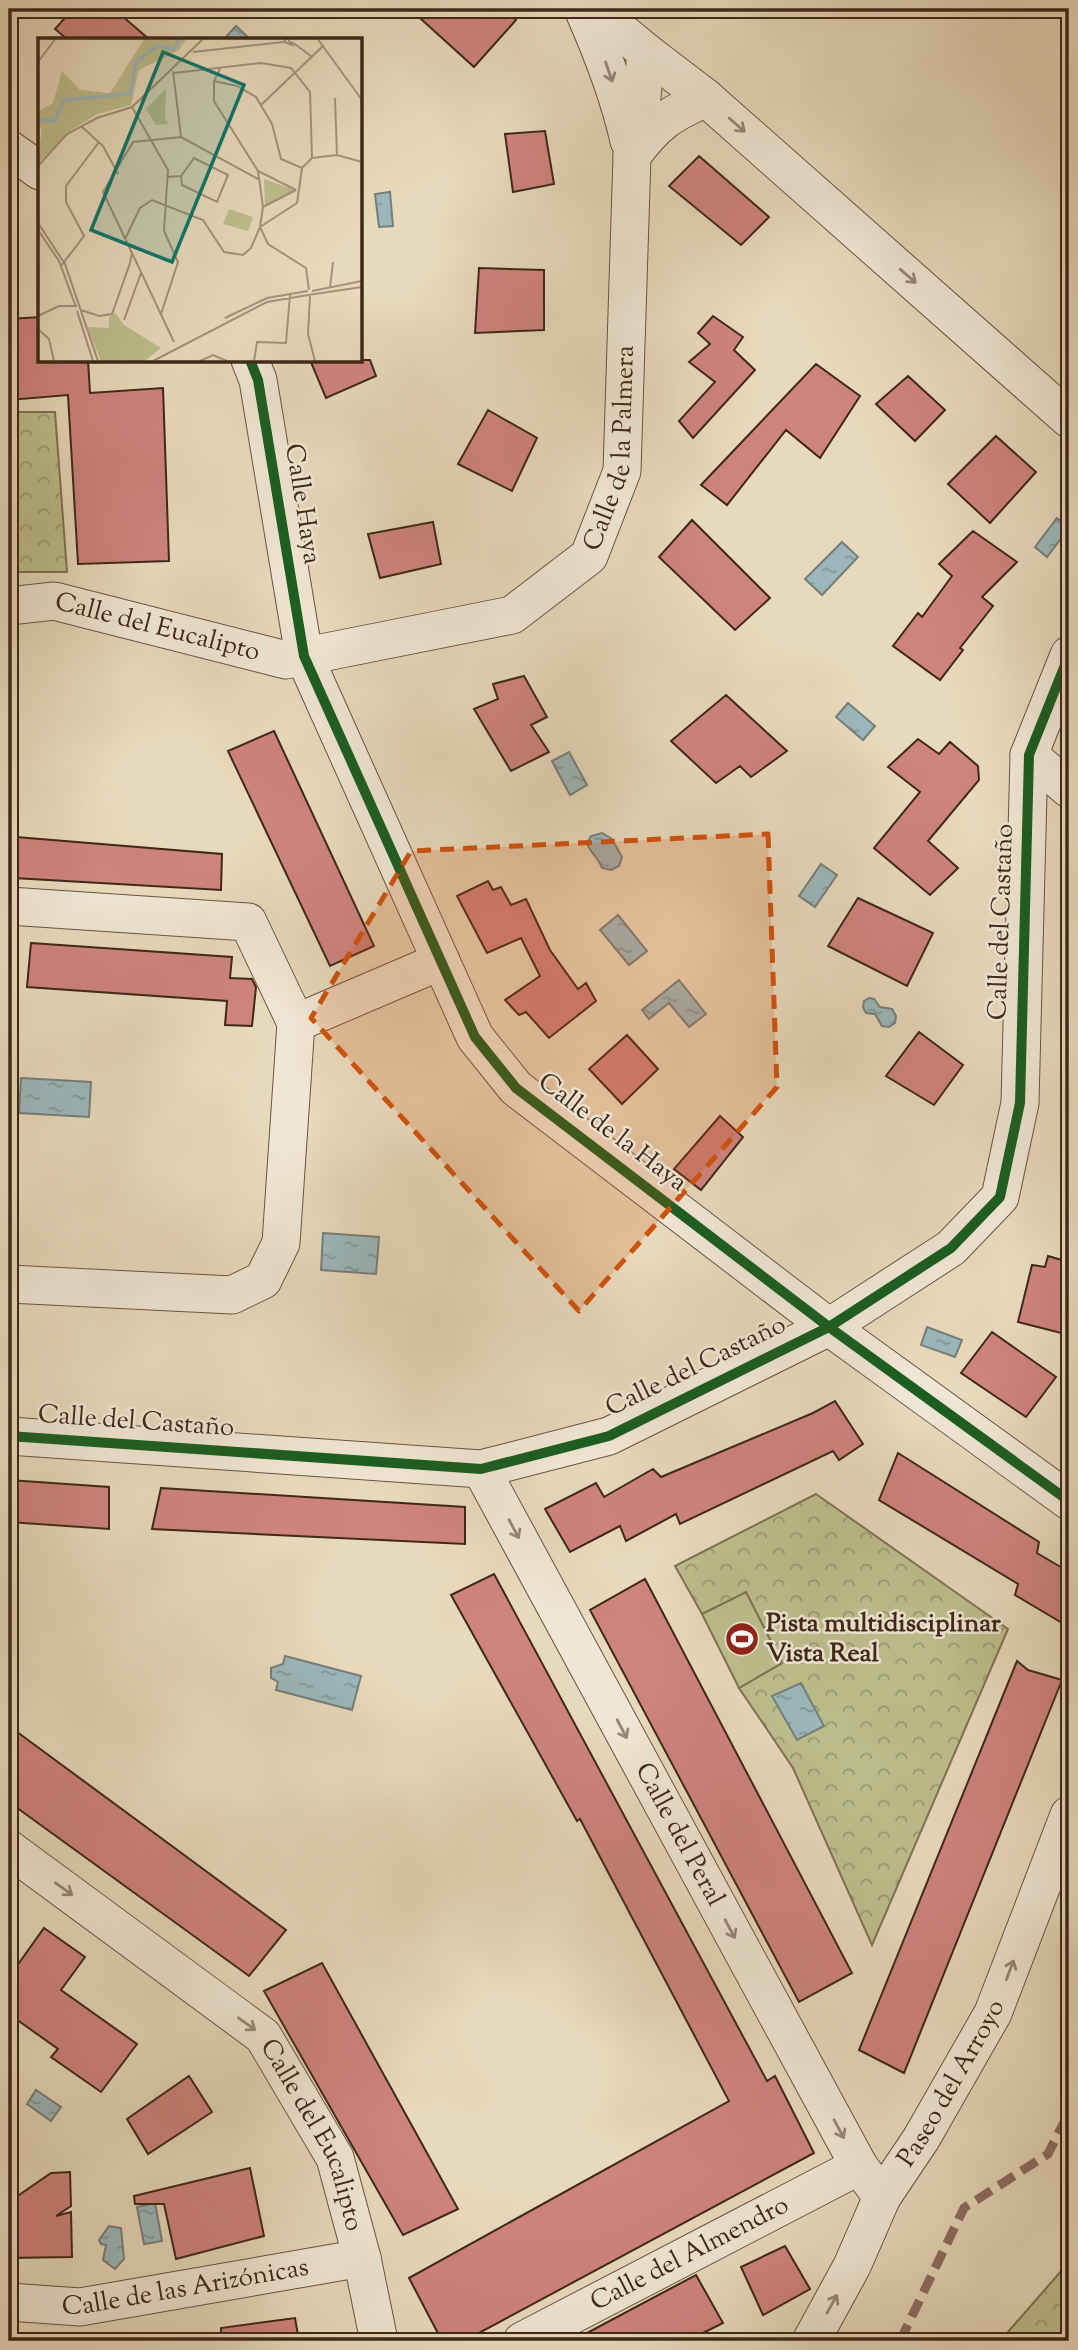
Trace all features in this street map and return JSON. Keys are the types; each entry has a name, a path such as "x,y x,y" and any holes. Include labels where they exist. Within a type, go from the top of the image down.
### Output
{"street":[{"path":"583,9 607,65 623,115 632,156"},
{"path":"594,9 706,98 1069,419"},
{"name":"Calle de la Palmera","path":"304,656 512,615 589,556 622,471 632,156 646,52"},
{"path":"632,156 651,130 681,109 706,98"},
{"path":"9,149 38,170"},
{"name":"Calle Haya","path":"251,362 258,380 304,656"},
{"name":"Calle del Eucalipto","path":"9,606 54,601 286,660 304,656"},
{"path":"1069,654 1029,755 1069,789"},
{"name":"Calle de la Haya","path":"304,656 475,1037 516,1088 829,1327 1069,1501"},
{"name":"Calle del Castaño","path":"9,1436 481,1469 610,1436 829,1327 951,1248 1000,1197 1020,1103 1029,755"},
{"path":"9,906 248,922 296,1023 282,1243 263,1280 232,1295 9,1284"},
{"path":"296,1023 441,961"},
{"name":"Calle del Peral","path":"481,1469 859,2166 882,2197"},
{"name":"Paseo del Arroyo","path":"811,2341 852,2266 882,2197 921,2139 993,2013 1069,1815"},
{"name":"Calle del Eucalipto","path":"9,1849 263,2036 335,2158 362,2259 379,2341"},
{"name":"Calle del Almendro","path":"522,2341 859,2166"},
{"name":"Calle de las Arizónicas","path":"9,2302 80,2307 362,2259"}],"highlighted area":[{"path":"768,834 777,1087 579,1311 311,1018 411,851"}],"green space":[{"path":"9,412 55,412 67,572 9,572"},
{"path":"816,1494 1008,1629 872,1945 793,1768 739,1688 782,1663 746,1593 702,1614 675,1566"},
{"name":"Pista multidisciplinar Vista Real","path":"746,1592 782,1663 739,1688 702,1614"},
{"path":"1069,2262 1069,2341 1000,2341"}],"water":[{"path":"236,26 249,38 225,38"},
{"path":"390,192 393,226 379,227 375,194"},
{"path":"1057,518 1069,528 1047,557 1035,547"},
{"path":"842,542 858,557 822,595 805,579"},
{"path":"848,703 875,726 863,740 836,717"},
{"path":"569,752 587,785 570,795 552,761"},
{"path":"602,833 612,839 622,857 619,866 611,870 602,868 587,843 591,836"},
{"path":"821,864 837,875 815,907 799,896"},
{"path":"618,915 647,951 629,965 600,930"},
{"path":"679,980 706,1014 689,1027 669,1003 649,1019 642,1010"},
{"path":"874,999 880,1007 892,1009 896,1016 895,1023 889,1027 882,1026 875,1014 866,1013 864,1001"},
{"path":"21,1078 91,1082 89,1117 19,1113"},
{"path":"323,1233 379,1237 376,1274 321,1270"},
{"path":"927,1327 962,1340 955,1357 921,1345"},
{"path":"285,1656 361,1676 352,1710 276,1690 278,1682 271,1678 271,1668 283,1664"},
{"path":"801,1683 824,1726 797,1740 772,1696"},
{"path":"36,2090 61,2107 51,2121 27,2104"},
{"path":"155,2203 162,2241 144,2244 137,2207"},
{"path":"109,2226 121,2228 124,2259 115,2269 103,2260 106,2245 99,2240"}],"building":[{"path":"73,9 114,9 148,38 66,38 55,29"},
{"path":"410,9 505,9 516,20 474,67"},
{"path":"545,131 554,184 513,192 505,134"},
{"path":"699,156 769,217 741,245 669,186"},
{"path":"479,268 544,270 544,330 475,333"},
{"path":"713,316 743,337 734,350 755,370 693,438 679,421 715,382 689,362 710,344 698,333"},
{"path":"38,317 38,362 88,362 90,393 163,388 169,561 78,564 68,395 9,400 9,319"},
{"path":"370,360 376,376 326,398 311,362"},
{"path":"816,364 860,396 820,458 786,430 727,505 701,485"},
{"path":"908,376 945,410 915,441 876,404"},
{"path":"488,410 537,438 512,491 458,464"},
{"path":"996,436 1036,472 990,523 948,484"},
{"path":"692,520 770,598 735,630 659,557"},
{"path":"433,522 441,564 380,578 368,534"},
{"path":"973,531 1017,562 982,597 993,606 960,648 963,650 940,680 893,646 918,613 922,617 952,576 939,564"},
{"path":"524,676 547,717 531,725 549,752 511,771 474,709 498,699 493,684"},
{"path":"726,695 787,751 751,777 740,766 716,783 671,741"},
{"path":"274,731 374,946 330,966 228,751"},
{"path":"918,739 939,754 950,742 978,766 979,780 928,841 958,868 930,895 874,848 920,792 888,767"},
{"path":"16,837 222,854 221,890 14,878"},
{"path":"488,881 493,890 501,887 511,905 526,899 550,950 578,989 586,983 596,1001 549,1038 526,1012 519,1015 505,1000 540,976 521,938 487,953 457,896"},
{"path":"858,898 933,933 907,986 828,946"},
{"path":"31,943 232,957 230,978 252,979 256,987 252,1026 225,1025 227,1001 27,987"},
{"path":"919,1032 963,1065 934,1105 886,1076"},
{"path":"627,1035 658,1069 622,1104 589,1069"},
{"path":"720,1116 743,1137 701,1190 674,1169"},
{"path":"1048,1256 1069,1262 1069,1335 1018,1322 1032,1265 1045,1267"},
{"path":"992,1332 1056,1377 1026,1417 961,1373"},
{"path":"835,1401 863,1444 839,1460 833,1451 680,1524 676,1514 626,1541 620,1526 570,1552 545,1509 596,1483 604,1497 653,1469 661,1477 813,1413"},
{"path":"898,1453 1039,1542 1037,1553 1069,1572 1069,1627 1015,1595 1018,1584 879,1500"},
{"path":"9,1480 109,1487 109,1529 9,1522"},
{"path":"161,1488 465,1507 465,1544 152,1529"},
{"path":"494,1574 767,2081 775,2076 814,2153 464,2341 442,2341 409,2278 729,2101 580,1819 577,1821 451,1595"},
{"path":"645,1579 852,1973 799,2002 590,1610"},
{"path":"1017,1661 1028,1670 1062,1680 904,2073 859,2050"},
{"path":"9,1726 286,1930 249,1976 9,1802"},
{"path":"44,1928 85,1957 61,1990 137,2044 101,2092 51,2057 58,2049 9,2014 9,1977"},
{"path":"322,1963 458,2209 403,2235 264,1991"},
{"path":"189,2076 212,2112 148,2154 127,2119"},
{"path":"250,2168 264,2236 176,2259 164,2204 135,2204 134,2196"},
{"path":"70,2172 71,2206 56,2216 71,2212 72,2257 9,2258 9,2202 51,2173"},
{"path":"785,2246 810,2289 763,2315 741,2267"},
{"path":"696,2275 723,2323 687,2341 572,2341"},
{"path":"295,2318 299,2341 221,2341 221,2328"}],"marked path":[{"path":"900,2341 964,2208 1048,2154 1065,2120 1069,1999"}],"cycle path":[{"path":"251,362 258,380 304,656 475,1037 516,1088 829,1327 1069,1501"},
{"path":"9,1436 481,1469 609,1436 829,1327 951,1248 1000,1197 1020,1103 1029,755 1069,655"}],"place":[{"name":"Pista multidisciplinar Vista Real","path":"742,1639"}]}
